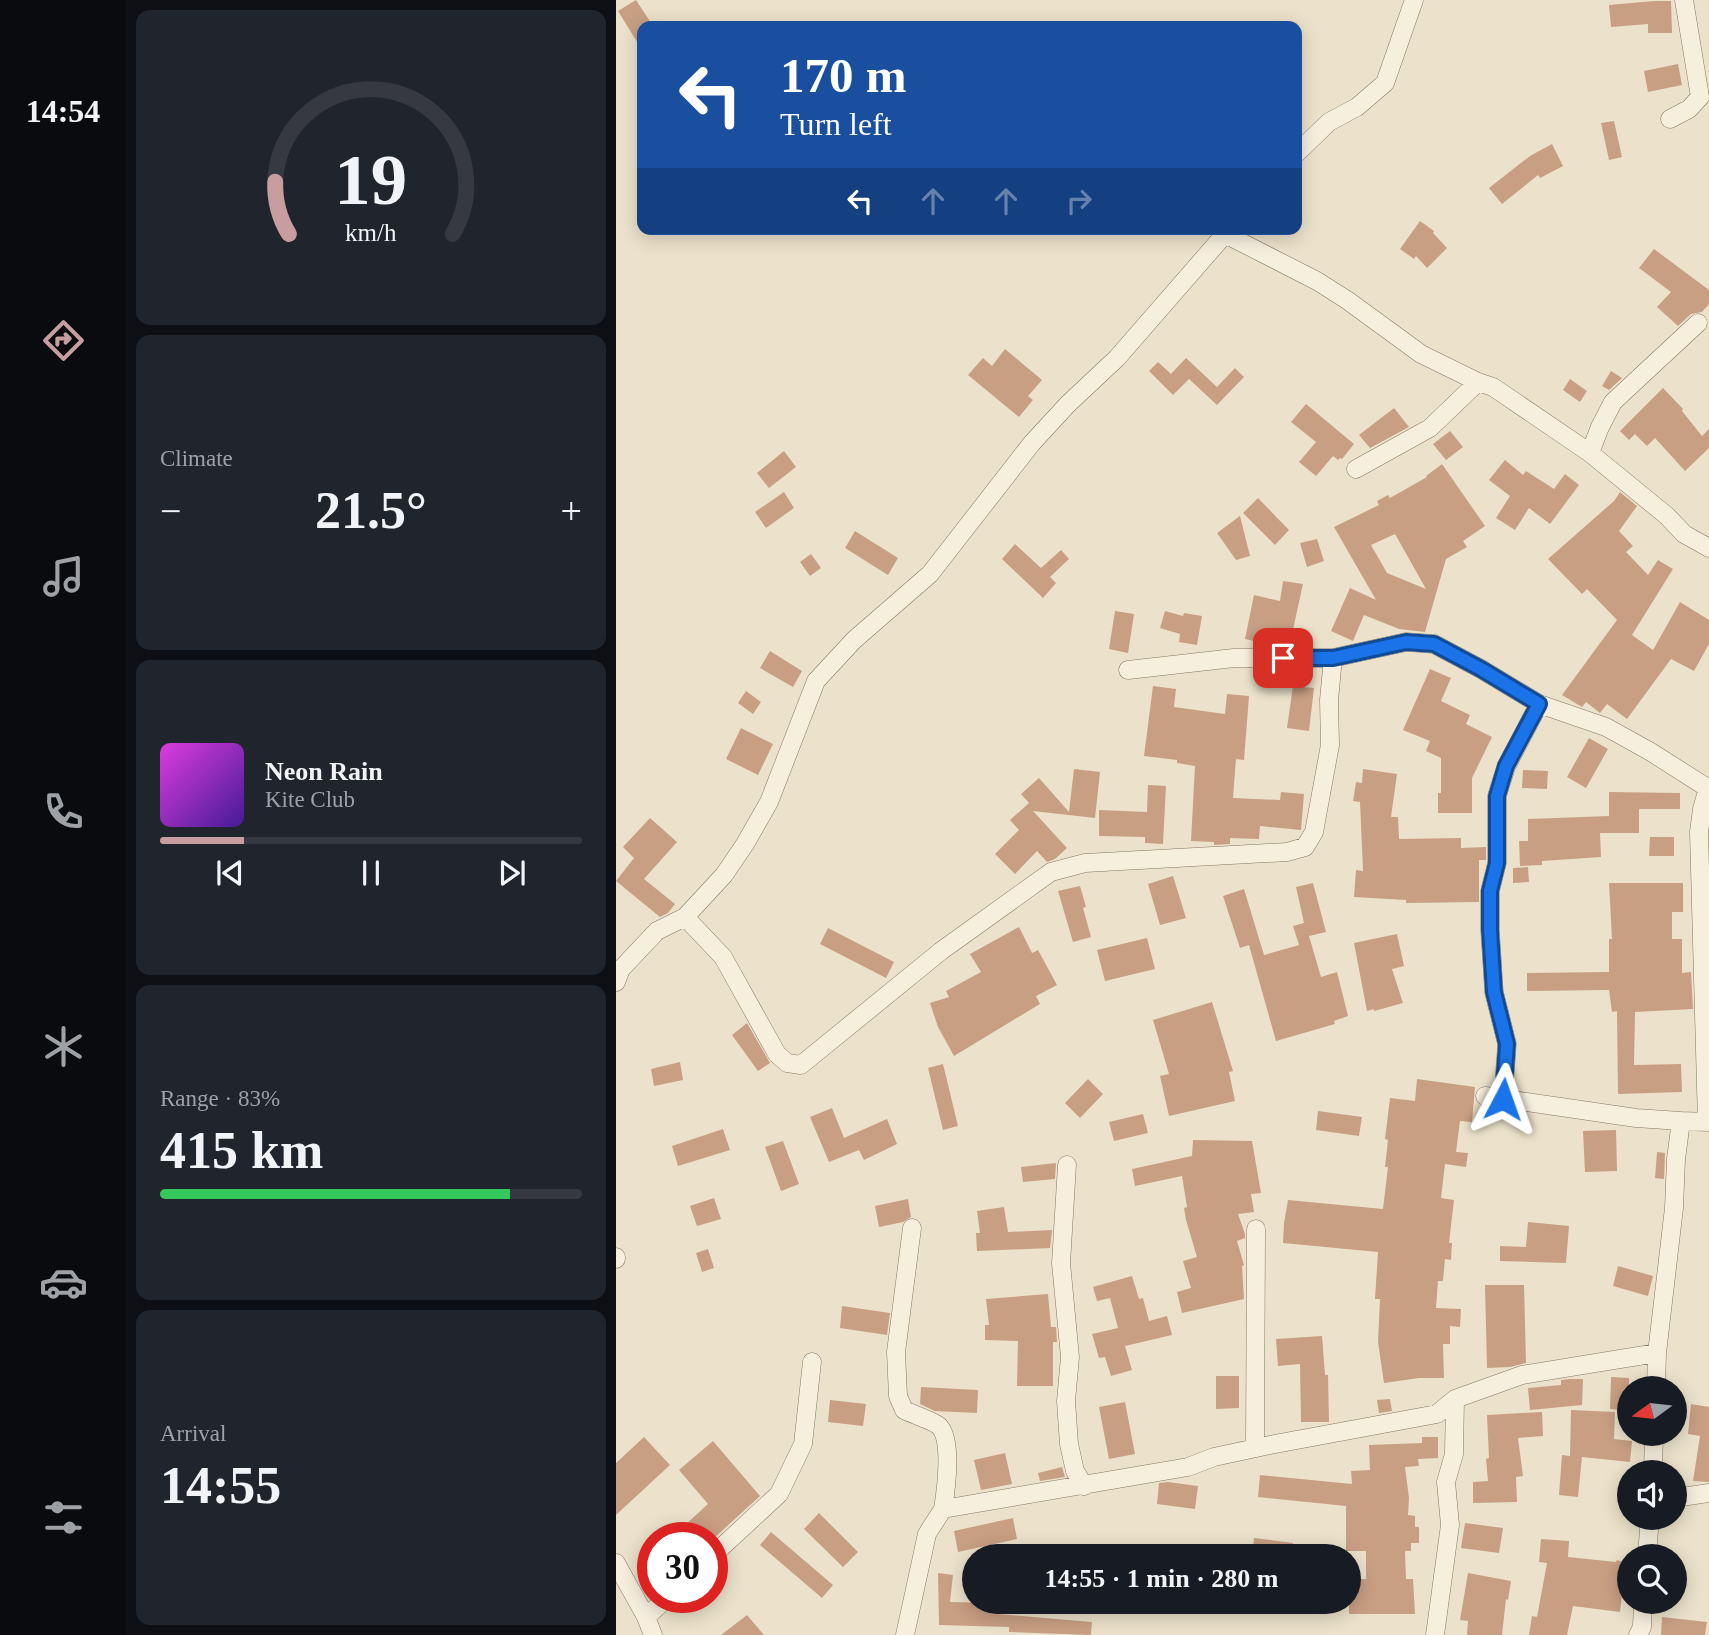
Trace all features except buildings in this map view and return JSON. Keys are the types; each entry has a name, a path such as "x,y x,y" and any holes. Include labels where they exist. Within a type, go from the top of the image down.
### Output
{"street":[{"path":"1302,148 1329,122 1357,107 1385,83 1414,0"},
{"path":"1670,119 1689,109 1700,97 1684,0"},
{"path":"616,982 621,970 657,931 685,917 724,875 769,802 816,681 855,640 930,574 1032,443 1068,404 1117,358 1225,235"},
{"path":"1233,235 1347,300 1421,354 1493,387 1590,453 1667,516 1684,534 1709,548"},
{"path":"1590,453 1613,402 1698,323"},
{"path":"1356,469 1430,428 1478,382"},
{"path":"1128,670 1234,658 1333,658 1406,642 1434,644 1539,704 1606,727 1709,788 1702,809 1699,832 1708,1122 1636,1118 1485,1096"},
{"path":"685,917 723,957 777,1055 787,1062 801,1065 941,951 1051,872 1085,863 1287,852 1305,847 1314,832 1331,745 1329,700 1333,658"},
{"path":"1503,1099 1507,1044 1494,992 1490,930 1490,891 1497,863 1497,796 1506,766 1539,704"},
{"path":"1656,1376 1681,1121"},
{"path":"1067,1165 1061,1263 1070,1357 1066,1401 1069,1444 1075,1471 1084,1486"},
{"path":"905,1635 927,1534 943,1509 947,1440 939,1426 904,1410 898,1396 896,1352 912,1228"},
{"path":"1255,1448 1256,1229"},
{"path":"943,1509 1188,1467 1214,1457 1255,1448 1437,1414 1455,1399 1522,1375 1657,1353"},
{"path":"728,1541 779,1494 803,1444 812,1362"},
{"path":"1435,1635 1450,1525 1446,1482 1454,1454 1455,1399"},
{"path":"1687,1496 1709,1493"},
{"path":"616,1563 653,1635"},
{"path":"646,1617 650,1613"},
{"path":"1638,1635 1642,1627 1642,1614"}],"route":[{"path":"1283,658 1333,658 1406,642 1434,644 1539,704 1506,766 1497,796 1497,863 1490,891 1490,930 1494,992 1507,1044 1503,1099"}]}
